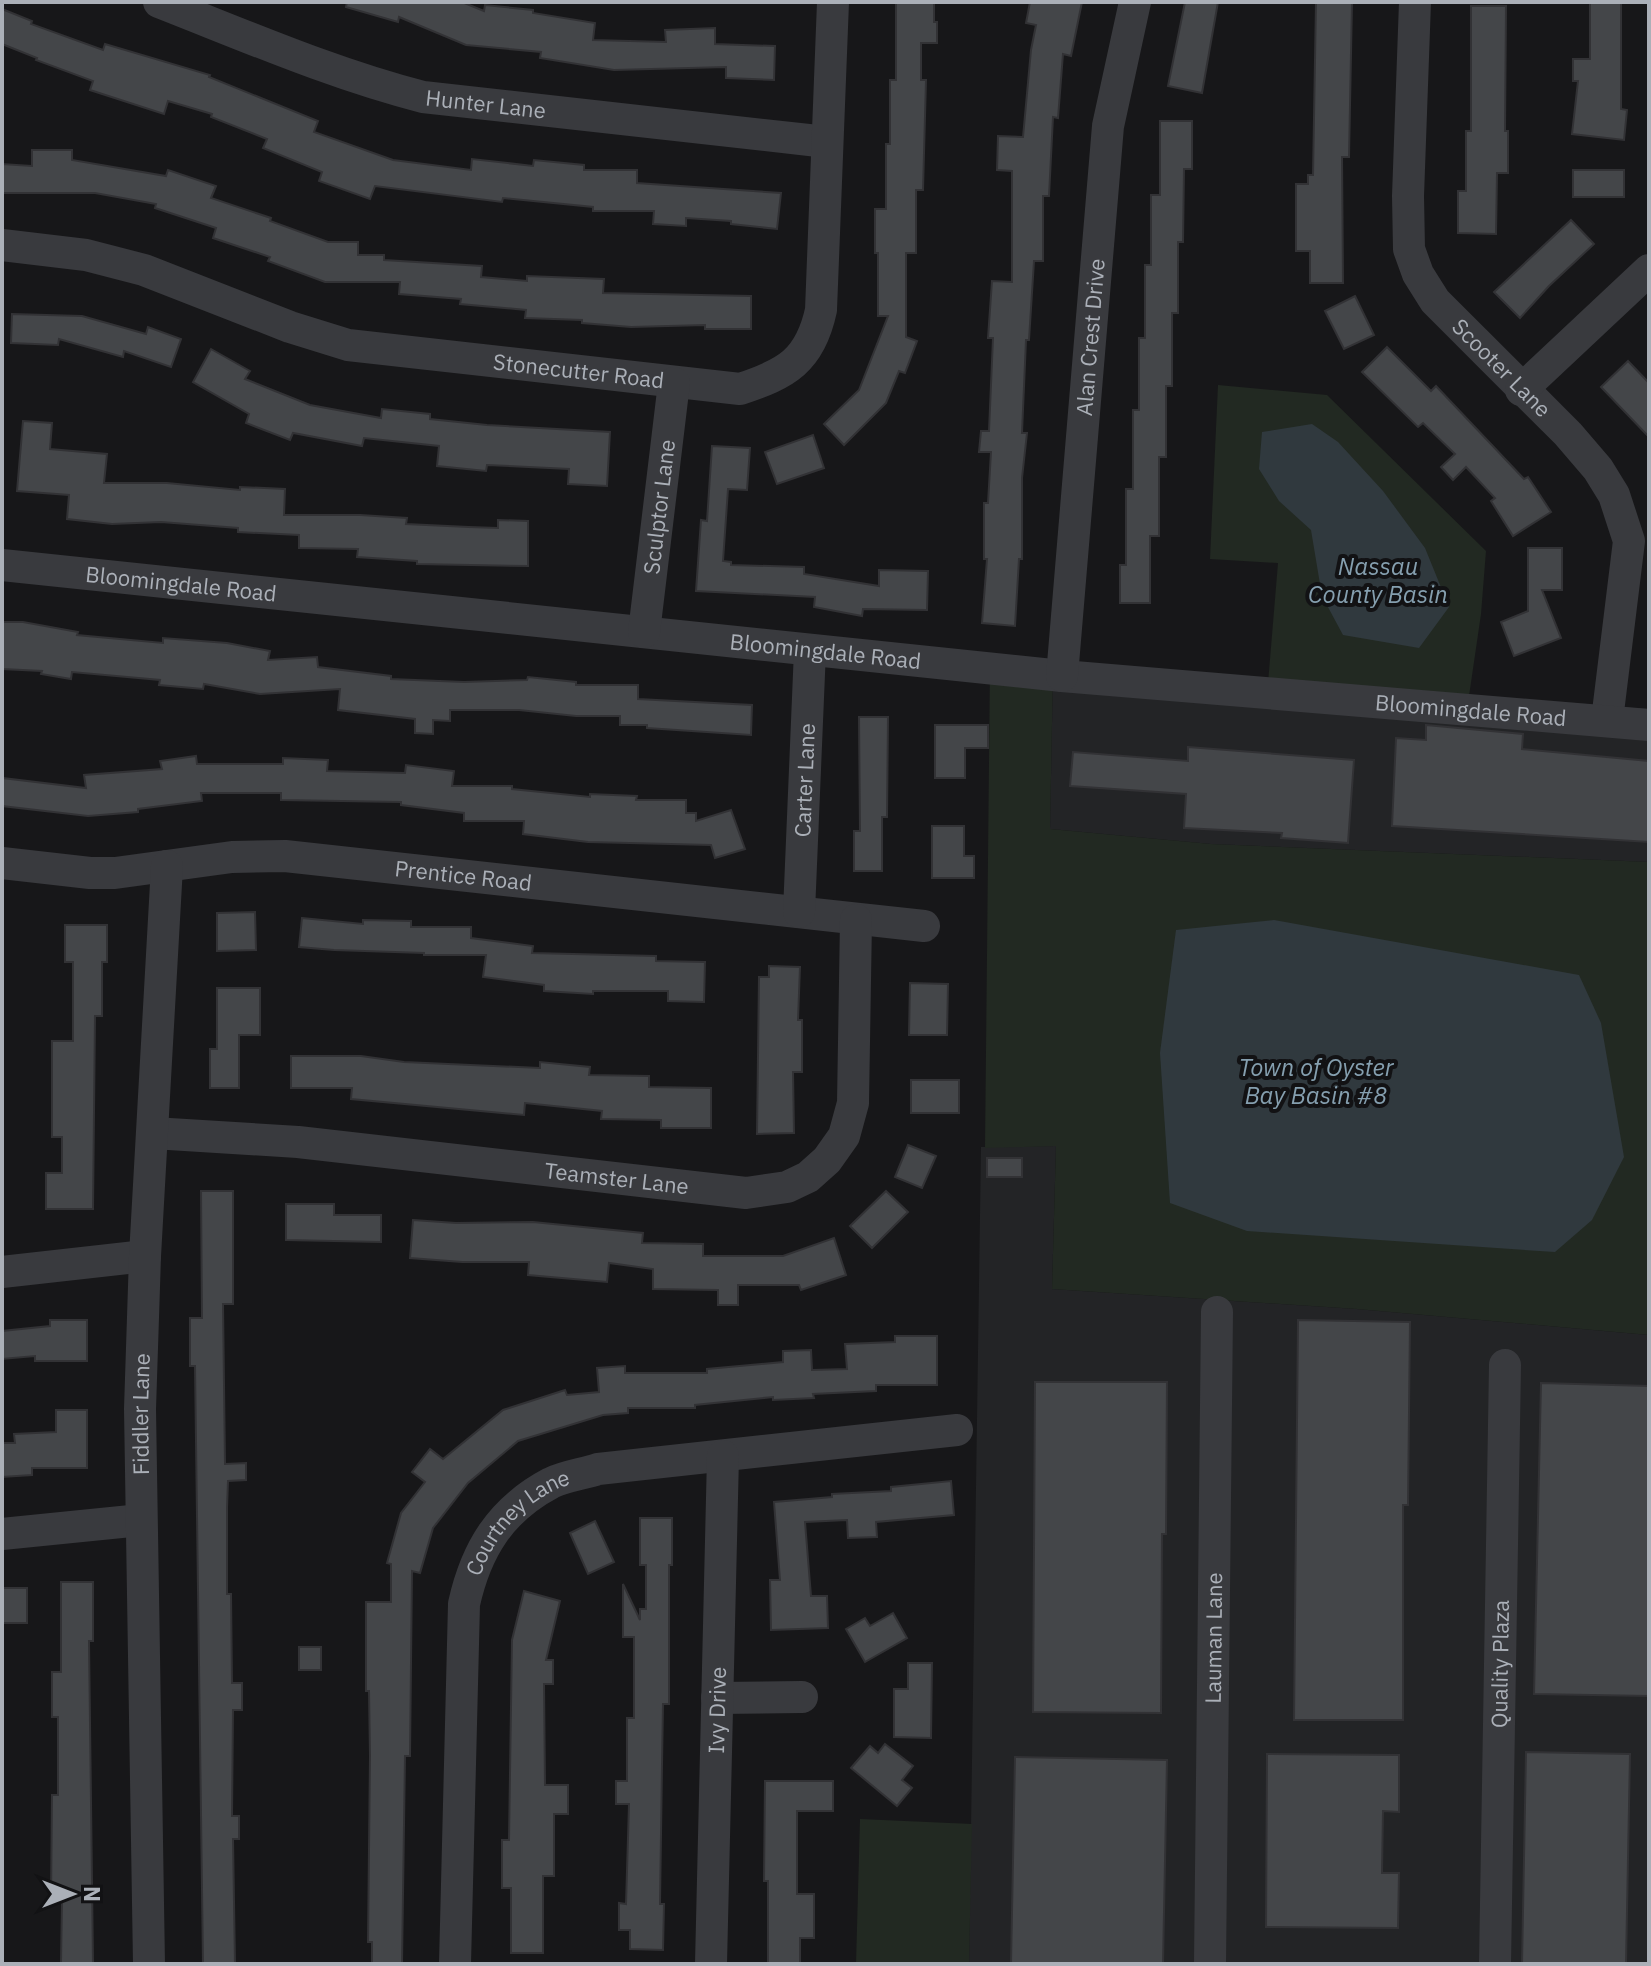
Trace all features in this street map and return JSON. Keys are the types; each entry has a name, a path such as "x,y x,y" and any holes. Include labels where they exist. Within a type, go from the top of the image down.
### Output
{"street":[{"name":"Hunter Lane","path":"159,2 351,76 423,97 827,142"},
{"name":"Stonecutter Road","path":"2,245 86,255 144,270 290,327 348,345 740,389 775,377 792,366 805,351 821,310 833,2"},
{"name":"Alan Crest Drive","path":"1062,676 1108,126 1135,2"},
{"name":"Scooter Lane","path":"1415,2 1408,196 1409,249 1418,274 1435,301 1568,434 1598,469 1639,542 1607,720"},
{"path":"1521,390 1649,270"},
{"name":"Sculptor Lane","path":"644,632 674,383"},
{"name":"Bloomingdale Road","path":"2,565 1062,676 1649,725"},
{"name":"Carter Lane","path":"799,912 810,650"},
{"name":"Prentice Road","path":"2,863 115,873 232,857 285,856 924,926"},
{"name":"Fiddler Lane","path":"149,1964 140,1409 145,1256 167,866"},
{"name":"Teamster Lane","path":"153,1133 298,1142 746,1193 787,1187 808,1177 827,1160 844,1136 853,1103 856,920"},
{"path":"2,1272 145,1256"},
{"name":"Lauman Lane","path":"1210,1964 1217,1312"},
{"name":"Quality Plaza","path":"1495,1964 1505,1365"},
{"name":"Courtney Lane","path":"455,1964 464,1604 472,1571 485,1542 508,1514 552,1482 598,1469 957,1430"},
{"name":"Ivy Drive","path":"711,1964 723,1456"},
{"path":"2,1534 141,1520"},
{"path":"717,1698 802,1697"}],"shaded area":[{"path":"1218,385 1327,395 1486,551 1469,696 1268,683 1278,563 1210,559"},
{"path":"990,665 1053,671 1050,829 1211,844 1649,862 1649,1335 1357,1309 1052,1289 1056,1146 985,1148"},
{"path":"1053,671 1649,709 1649,862 1211,844 1050,829"},
{"path":"1056,1146 1052,1289 1357,1309 1649,1335 1649,1964 969,1964 981,1147"},
{"path":"860,1819 972,1824 969,1964 856,1964"}],"water":[{"name":"Nassau County Basin","path":"1312,424 1338,442 1383,491 1425,548 1449,607 1419,648 1343,635 1322,596 1311,530 1279,501 1259,469 1262,432"},
{"name":"Town of Oyster Bay Basin #8","path":"1274,920 1579,975 1601,1023 1624,1157 1592,1220 1555,1252 1247,1231 1170,1203 1160,1053 1176,930"}],"building":[{"path":"347,2 462,2 484,11 485,5 533,10 533,13 595,23 593,40 666,42 665,30 715,28 715,44 775,46 774,80 726,78 726,67 614,70 540,58 541,52 466,45 399,17 398,22 346,7"},
{"path":"896,2 934,2 934,22 937,22 937,43 921,43 921,80 926,80 923,190 916,190 916,253 906,253 906,337 917,341 905,373 899,371 886,403 844,445 824,424 859,390 888,316 878,316 875,209 886,209 890,80 896,80"},
{"path":"1030,2 1082,2 1071,56 1063,54 1058,118 1053,117 1049,196 1043,196 1043,261 1034,261 1029,340 1026,340 1022,433 1027,433 1022,478 1022,559 1019,559 1015,626 982,623 987,559 984,559 984,503 988,503 991,452 979,452 981,431 989,431 993,338 988,338 992,281 1012,282 1012,171 997,170 998,136 1023,137 1036,25 1026,23"},
{"path":"1185,2 1218,2 1202,93 1168,86"},
{"path":"1316,2 1352,2 1349,157 1342,157 1343,283 1310,283 1310,251 1296,251 1296,184 1308,184 1308,175 1313,175"},
{"path":"1590,2 1621,2 1621,109 1627,110 1624,140 1572,134 1578,81 1573,81 1573,59 1590,59"},
{"path":"1471,6 1506,6 1505,131 1508,131 1508,173 1497,173 1496,234 1458,233 1458,191 1466,191 1466,131 1471,131"},
{"path":"2,9 32,21 31,24 103,50 105,44 210,75 318,121 314,132 393,160 471,170 472,159 533,166 534,160 584,165 584,170 637,170 637,183 781,193 777,229 731,224 731,221 686,218 686,226 653,224 654,211 593,211 593,207 503,198 502,202 375,186 370,199 319,181 322,172 263,148 267,139 211,117 212,114 168,101 164,114 90,90 93,81 2,44"},
{"path":"1160,121 1192,121 1192,169 1184,169 1183,242 1178,242 1178,313 1172,313 1172,386 1166,386 1166,457 1159,457 1159,536 1150,536 1150,603 1120,603 1120,565 1126,565 1126,489 1133,489 1133,410 1139,410 1139,338 1145,338 1145,265 1151,265 1151,195 1160,195"},
{"path":"32,150 72,150 72,160 166,176 168,170 216,186 211,198 271,218 270,221 328,242 358,242 358,255 384,255 384,260 482,266 481,277 527,281 527,276 604,279 603,293 751,296 751,329 705,329 705,325 631,327 582,323 582,320 525,318 526,310 460,304 461,299 399,294 400,282 325,282 268,261 270,257 213,238 216,228 155,208 156,204 95,193 2,193 2,164 32,166"},
{"path":"1573,170 1624,170 1624,197 1573,197"},
{"path":"1571,220 1594,244 1520,318 1494,292"},
{"path":"1355,296 1374,335 1344,349 1325,311"},
{"path":"12,314 82,316 146,334 148,327 181,339 171,367 124,351 123,357 59,339 58,345 11,343"},
{"path":"1387,347 1431,391 1436,386 1524,479 1528,477 1551,512 1513,536 1491,501 1495,498 1466,467 1453,480 1441,467 1455,454 1423,423 1418,427 1362,372"},
{"path":"211,349 250,371 245,379 310,405 381,418 382,409 430,414 430,419 487,425 610,432 607,486 568,484 569,469 487,465 486,471 437,466 439,446 364,438 362,446 293,433 290,440 246,423 249,414 193,382"},
{"path":"1628,361 1649,383 1649,437 1601,387"},
{"path":"23,421 52,423 50,449 107,454 104,483 167,483 240,490 240,487 285,489 284,515 360,515 407,518 406,524 498,528 498,520 528,521 528,566 417,564 417,561 357,557 358,549 299,548 299,535 238,532 238,528 161,522 112,524 67,519 69,495 17,491"},
{"path":"813,435 824,468 777,484 765,452"},
{"path":"712,446 750,448 747,490 728,489 723,561 731,562 731,565 804,567 804,574 879,586 879,570 928,571 927,610 863,609 862,616 814,607 815,597 696,591 701,520 707,521"},
{"path":"1528,548 1562,548 1562,590 1542,590 1561,638 1514,656 1501,622 1528,611"},
{"path":"2,622 23,622 78,632 77,635 163,643 163,638 227,643 270,651 268,660 317,657 318,667 391,676 391,679 464,682 527,680 528,677 576,682 576,685 638,685 638,699 752,705 751,735 620,725 620,716 576,716 519,710 450,710 450,721 433,720 433,734 415,733 415,719 338,710 340,689 260,694 204,684 203,689 159,685 160,680 72,672 71,679 41,674 42,671 2,669"},
{"path":"859,717 888,717 887,817 882,817 882,871 854,871 854,831 860,831"},
{"path":"935,725 988,725 988,748 965,748 965,778 935,778"},
{"path":"1426,725 1523,734 1522,749 1649,761 1649,842 1392,826 1396,738 1426,740"},
{"path":"1188,747 1354,760 1348,843 1281,838 1282,833 1184,828 1186,794 1070,786 1073,752 1188,761"},
{"path":"196,756 197,764 283,764 283,758 328,760 327,771 405,773 406,765 454,771 452,786 512,786 512,789 590,797 590,794 637,796 636,800 686,800 686,813 696,813 696,821 731,810 745,849 715,858 711,845 588,842 523,834 524,821 464,821 464,813 401,805 401,802 281,800 281,793 201,793 202,801 138,809 138,812 88,816 2,806 2,778 86,788 84,775 162,769 160,761"},
{"path":"932,826 964,826 964,856 974,856 974,878 932,878"},
{"path":"255,912 256,950 217,951 217,913"},
{"path":"302,918 363,924 363,920 411,921 411,927 471,927 471,938 533,946 532,953 656,956 656,961 705,962 704,1002 668,1001 668,991 593,991 593,994 544,991 544,985 483,977 486,955 424,955 299,947"},
{"path":"65,925 107,925 107,962 102,962 102,1016 95,1016 93,1209 46,1209 46,1173 62,1173 62,1137 52,1137 52,1041 73,1041 73,962 65,962"},
{"path":"769,966 800,967 798,1020 802,1020 802,1072 793,1072 794,1133 757,1134 759,977 769,977"},
{"path":"910,983 948,984 947,1035 909,1035"},
{"path":"217,988 260,988 260,1035 239,1035 239,1088 210,1088 210,1049 217,1049"},
{"path":"291,1056 361,1056 404,1062 540,1068 540,1062 590,1067 589,1075 649,1076 649,1087 711,1088 711,1128 661,1128 661,1120 601,1119 602,1111 525,1103 524,1115 351,1099 352,1088 291,1088"},
{"path":"911,1080 959,1080 959,1113 911,1113"},
{"path":"908,1145 936,1156 922,1188 895,1177"},
{"path":"987,1158 1022,1158 1022,1177 987,1177"},
{"path":"201,1191 233,1191 233,1304 223,1304 225,1464 246,1463 246,1480 228,1481 227,1508 227,1594 231,1594 232,1683 242,1683 242,1710 233,1710 232,1816 239,1816 239,1839 233,1839 235,1964 203,1964 195,1366 190,1366 190,1318 202,1318"},
{"path":"886,1191 908,1212 872,1248 850,1226"},
{"path":"286,1204 334,1204 334,1215 381,1215 381,1242 286,1240"},
{"path":"413,1220 533,1222 643,1233 642,1243 703,1244 703,1256 783,1256 834,1238 846,1275 801,1290 799,1285 738,1285 738,1305 718,1305 718,1290 653,1289 653,1269 609,1263 607,1282 528,1275 529,1262 410,1258"},
{"path":"50,1320 87,1320 87,1361 35,1361 35,1356 2,1359 2,1331 50,1326"},
{"path":"1298,1320 1410,1322 1408,1505 1403,1505 1403,1720 1294,1720"},
{"path":"895,1336 937,1336 937,1385 876,1385 876,1391 813,1394 814,1398 773,1400 773,1397 695,1405 695,1408 628,1408 628,1413 603,1415 518,1441 468,1483 433,1528 420,1573 412,1571 410,1756 405,1756 402,1964 372,1964 372,1942 368,1942 370,1756 366,1602 391,1602 391,1564 387,1563 401,1513 425,1482 412,1472 430,1449 443,1459 503,1410 565,1390 567,1395 599,1392 597,1368 625,1366 625,1373 707,1373 707,1369 783,1362 783,1351 811,1350 812,1370 847,1369 845,1344 895,1342"},
{"path":"1035,1382 1167,1382 1161,1713 1033,1712"},
{"path":"1541,1383 1649,1386 1649,1696 1534,1694"},
{"path":"56,1410 87,1410 87,1468 32,1468 32,1475 2,1477 2,1443 15,1443 14,1434 56,1432"},
{"path":"951,1481 954,1515 876,1522 877,1537 848,1538 847,1520 805,1522 811,1596 827,1596 828,1628 771,1630 770,1580 780,1580 774,1502 832,1497 832,1494 891,1491 891,1487"},
{"path":"640,1518 672,1518 669,1704 663,1704 660,1904 664,1904 663,1950 630,1949 630,1930 619,1930 619,1903 626,1904 629,1804 616,1804 616,1781 627,1781 627,1718 634,1718 634,1637 623,1637 623,1584 640,1620 640,1609 646,1609 646,1565 640,1565"},
{"path":"595,1521 614,1562 588,1574 570,1533"},
{"path":"61,1582 93,1582 93,1641 89,1641 93,1963 61,1963 62,1901 51,1901 52,1795 58,1795 58,1717 52,1717 52,1672 61,1672"},
{"path":"2,1588 27,1588 27,1623 2,1623"},
{"path":"524,1591 560,1601 546,1660 553,1660 553,1684 544,1684 545,1785 568,1785 568,1814 554,1814 554,1876 543,1876 543,1953 511,1953 511,1888 502,1888 502,1840 509,1840 512,1640"},
{"path":"893,1613 907,1638 865,1662 846,1629 865,1618 870,1626"},
{"path":"299,1647 321,1647 321,1670 299,1670"},
{"path":"908,1663 932,1663 931,1738 894,1737 894,1689 908,1689"},
{"path":"885,1744 913,1766 902,1780 912,1788 897,1806 851,1768 870,1746 878,1753"},
{"path":"1526,1752 1630,1754 1626,1964 1522,1964"},
{"path":"1267,1754 1399,1755 1399,1812 1383,1811 1382,1873 1399,1873 1398,1928 1266,1927"},
{"path":"1015,1757 1167,1760 1163,1964 1011,1964"},
{"path":"765,1781 833,1781 833,1811 797,1811 797,1894 814,1894 814,1938 800,1938 800,1964 768,1964 768,1881 764,1881"}]}
